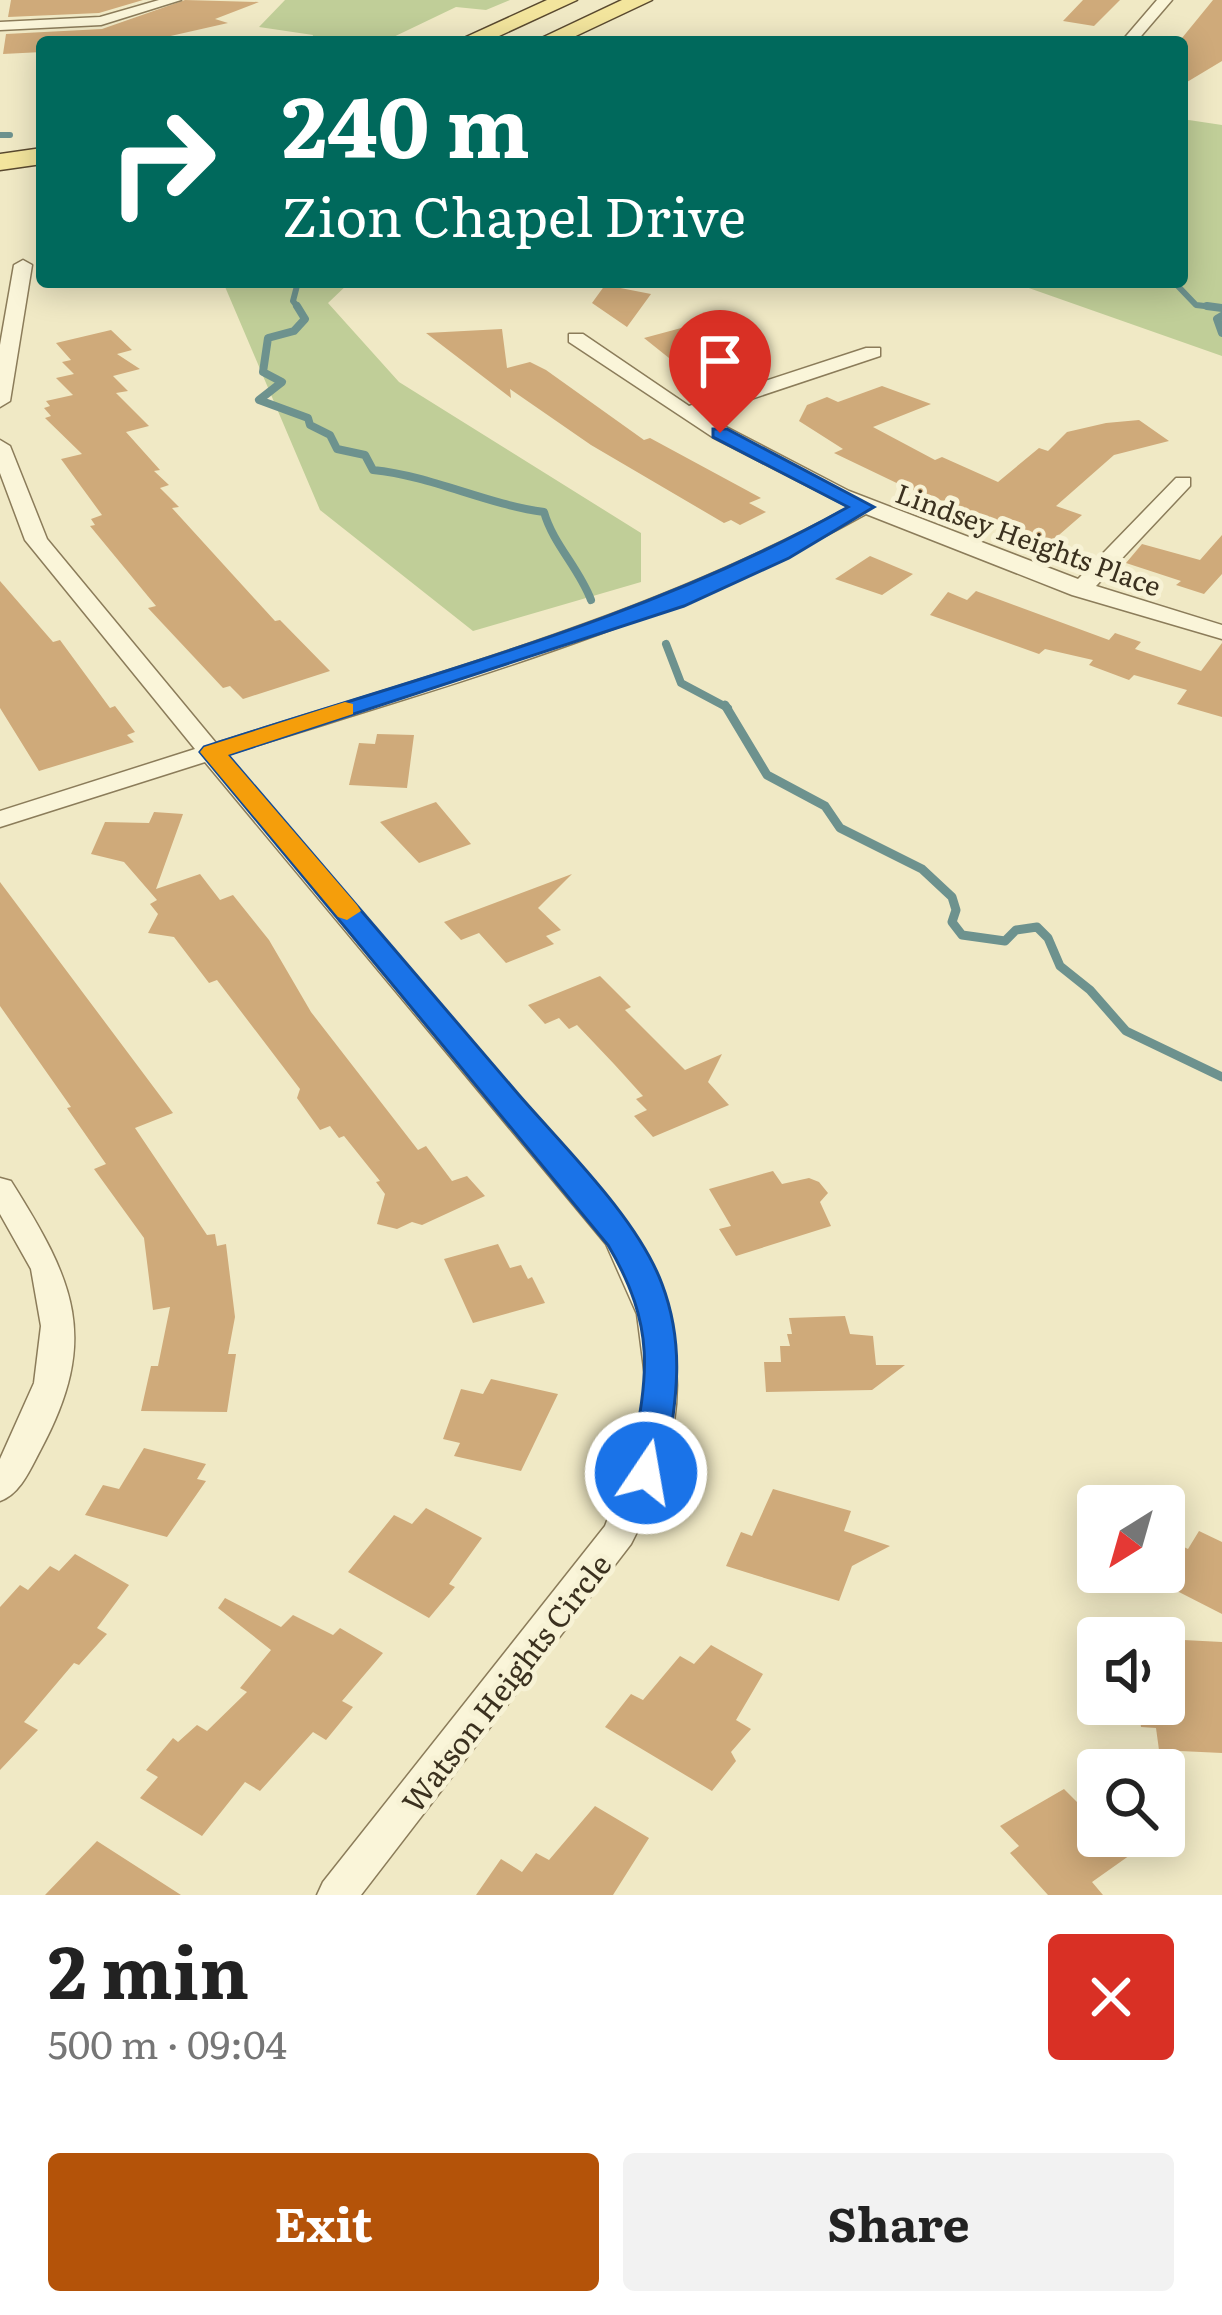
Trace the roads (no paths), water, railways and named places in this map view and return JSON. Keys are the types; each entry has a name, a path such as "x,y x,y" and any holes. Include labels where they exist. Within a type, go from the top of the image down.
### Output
{"main road":[{"path":"480,36 566,0"},
{"path":"558,36 641,0"},
{"path":"0,162 36,157"},
{"path":"0,188 36,184"}],"street":[{"path":"0,26 87,22 174,0"},
{"path":"1133,36 1165,0"},
{"path":"0,401 9,291 23,265"},
{"name":"Lindsey Heights Place","path":"576,338 688,412 864,507 1079,590 1222,632"},
{"path":"688,412 873,352"},
{"name":"Watson Heights Circle","path":"0,446 36,540 619,1237 646,1282 662,1338 664,1376 657,1430 646,1473 620,1534 337,1895"},
{"path":"1079,590 1184,482"},
{"path":"0,819 658,608 782,554 864,507"},
{"path":"0,1189 47,1267 60,1340 38,1419 22,1457 0,1486"}],"waterway":[{"path":"0,135 10,135"},
{"path":"296,288 293,301 298,308"},
{"path":"1180,288 1196,305 1222,308 1207,306"},
{"path":"298,308 305,319 294,331 268,338 263,372 282,382 259,400 308,418 310,425 330,435 337,449 365,455 373,470 544,512 591,600"},
{"path":"1222,316 1217,319 1222,333"},
{"path":"666,644 681,683 726,707"},
{"path":"726,707 767,775 825,806 840,828 922,869 952,897 956,910 952,922 962,935 1005,941 1016,930 1037,927 1048,938 1060,966 1090,990 1126,1031 1222,1077"}]}
